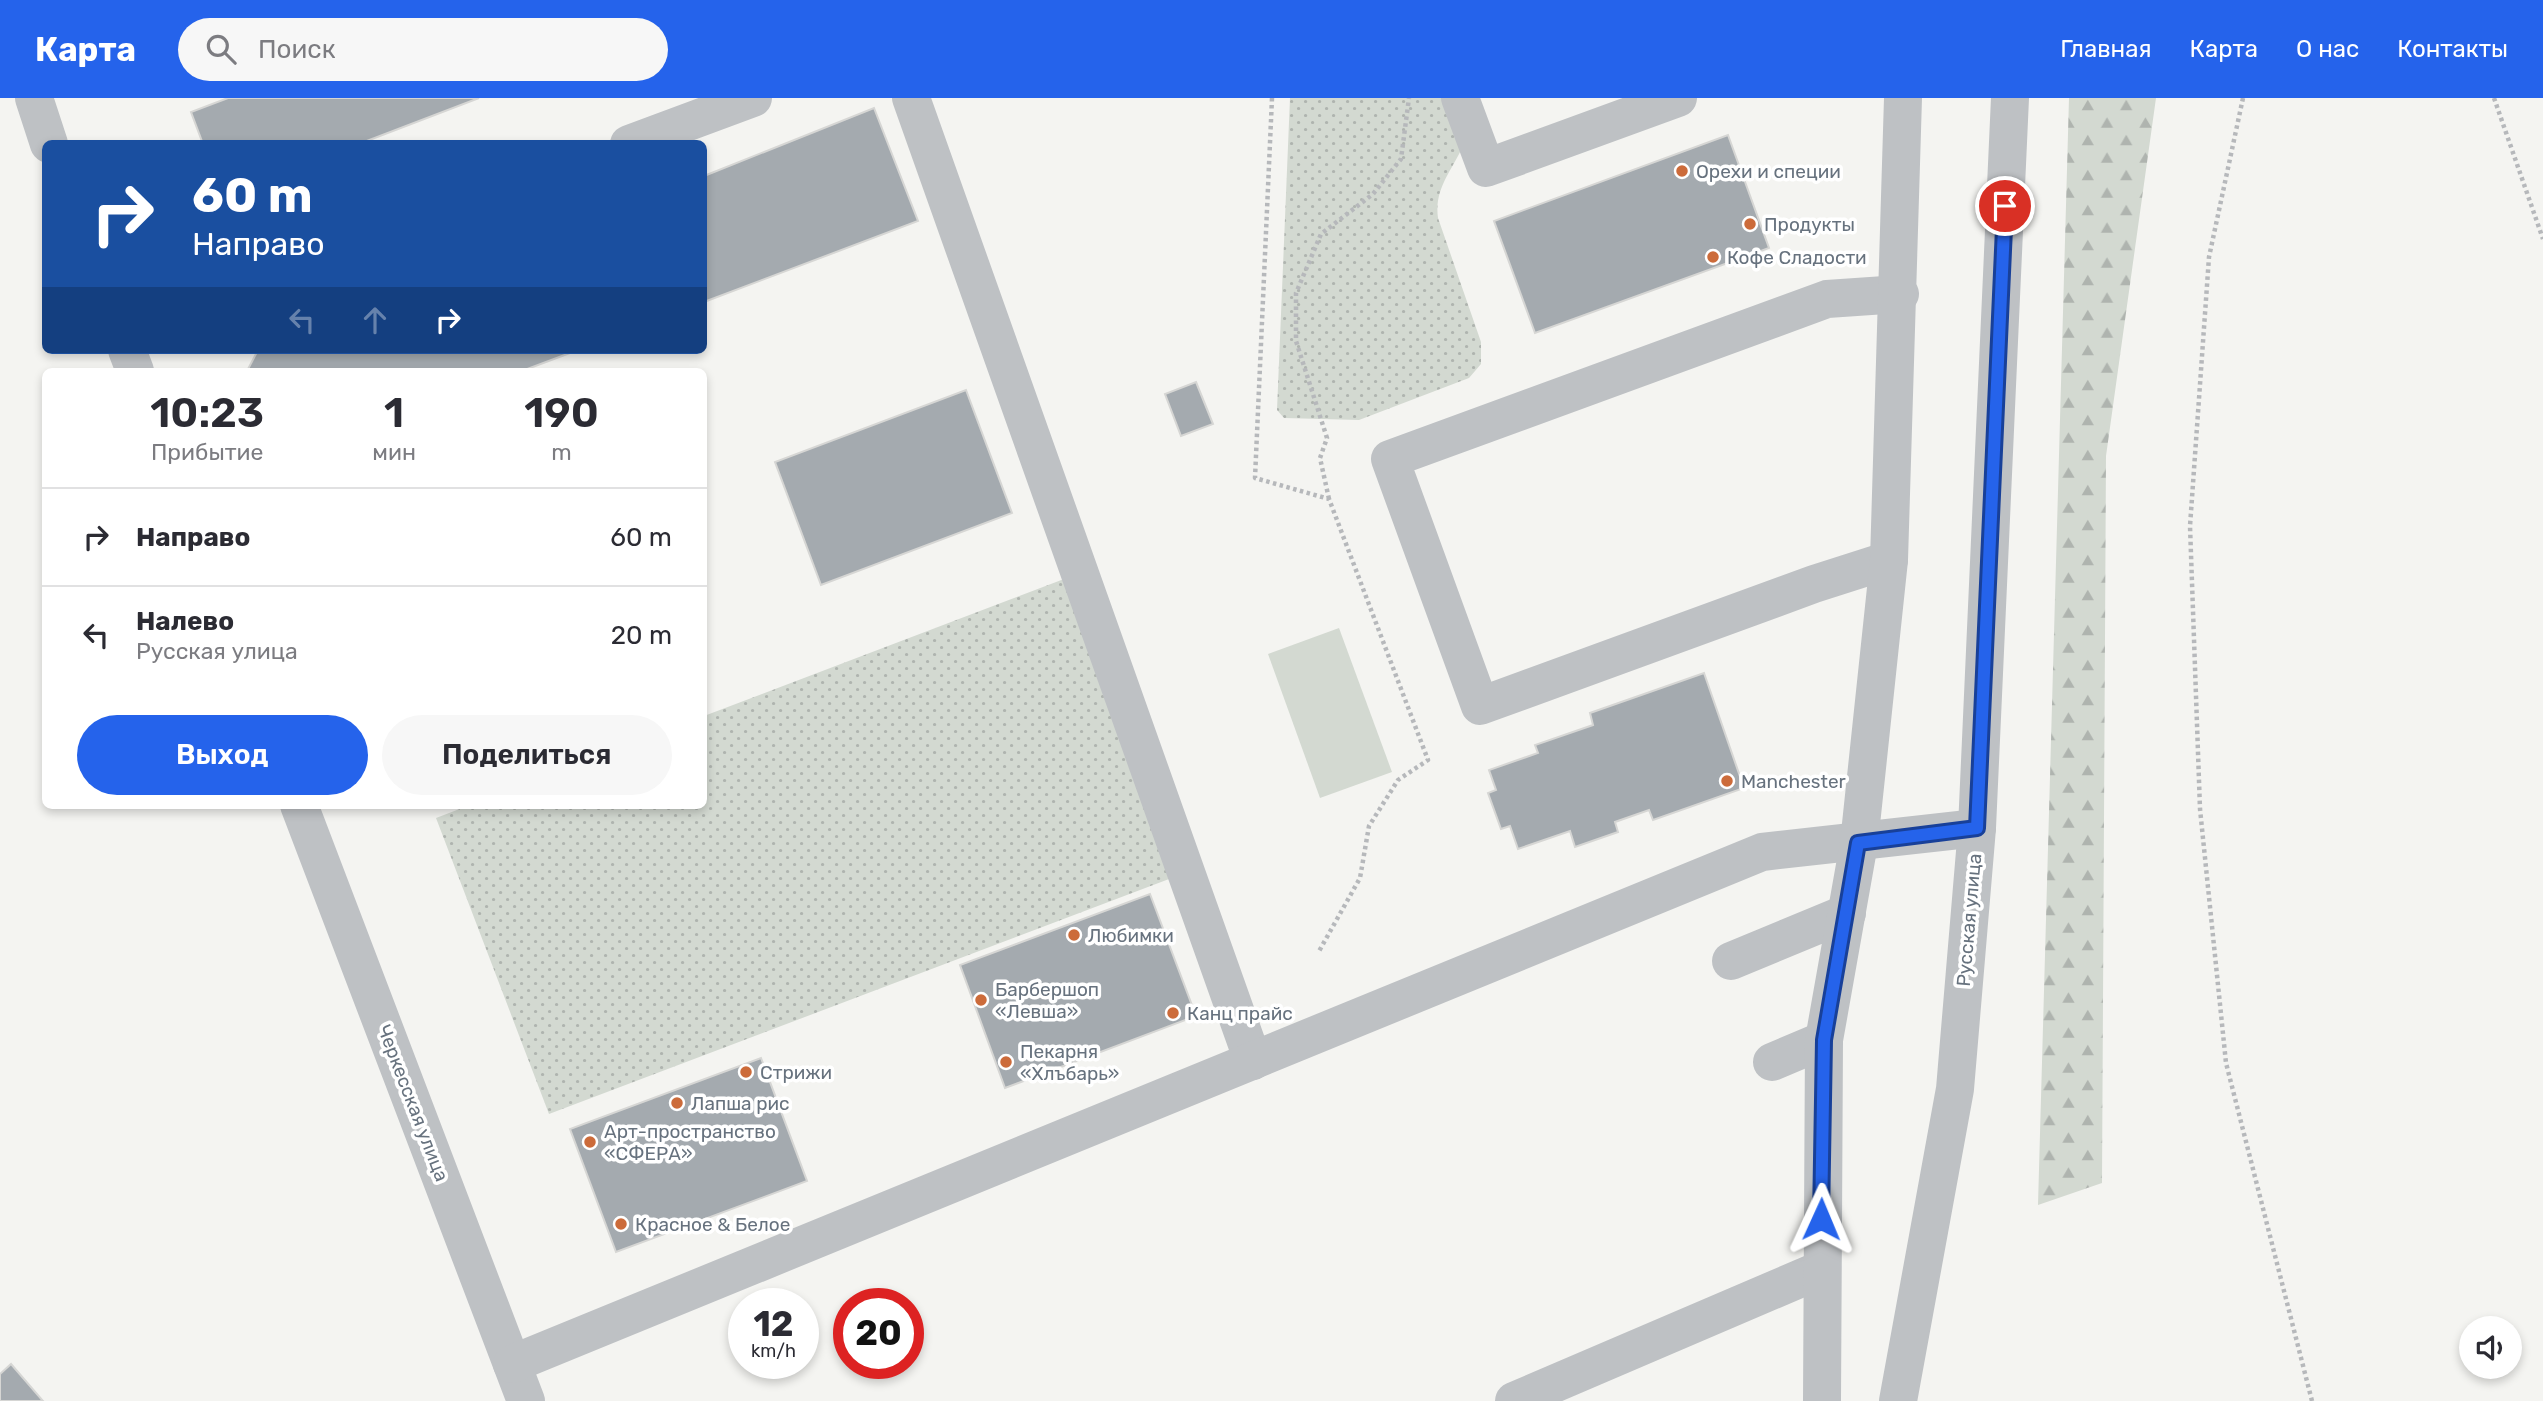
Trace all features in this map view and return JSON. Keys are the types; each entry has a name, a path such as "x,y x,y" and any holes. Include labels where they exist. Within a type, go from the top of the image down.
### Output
{"street":[{"path":"34,98 48,140"},
{"path":"640,140 753,98"},
{"path":"911,98 1253,1061"},
{"path":"1460,98 1486,168 1678,98"},
{"path":"1822,1401 1824,1040 1858,843 1889,560 1900,294 1903,98"},
{"name":"Русская улица","path":"1898,1401 1955,1090 1977,828 2010,98"},
{"path":"1889,560 1814,584 1480,706 1390,459 1827,299 1900,294"},
{"name":"Черкесская улица","path":"301,809 526,1401"},
{"path":"512,1364 1762,852 1977,828"},
{"path":"1731,961 1847,913"},
{"path":"1772,1062 1824,1040"},
{"path":"1514,1401 1821,1270"}],"path":[{"path":"1272,98 1255,478 1329,499"},
{"path":"1318,953 1360,878 1369,826 1398,780 1428,760 1329,499 1320,458 1327,438 1296,341 1296,293 1321,234 1373,194 1401,159 1409,98"},
{"path":"2243,98 2209,257 2190,526 2200,808 2226,1063 2312,1401"},
{"path":"2494,98 2543,239"}],"green space":[{"path":"1290,98 1447,98 1462,148 1444,181 1437,208 1438,218 1481,342 1481,364 1469,378 1359,420 1284,418 1277,410"},
{"path":"2069,98 2156,98 2106,456 2102,1183 2038,1205"},
{"path":"1064,579 1177,876 549,1114 436,818 460,809 707,809 707,715"},
{"path":"1339,628 1392,772 1320,798 1268,654"}],"building":[{"path":"228,98 479,98 369,140 202,140 191,112"},
{"path":"874,108 918,221 707,301 707,175"},
{"path":"1728,135 1769,248 1535,333 1494,221"},
{"path":"256,354 567,354 530,368 249,368"},
{"path":"1196,382 1213,424 1181,436 1165,394"},
{"path":"966,390 1012,513 821,585 775,462"},
{"path":"1704,673 1744,788 1653,820 1649,810 1615,822 1618,832 1575,847 1570,831 1518,849 1510,826 1501,829 1488,793 1496,790 1489,770 1538,753 1535,745 1593,725 1590,713"},
{"path":"1150,894 1196,1016 1005,1088 960,965"},
{"path":"761,1058 807,1181 616,1252 570,1129"},
{"path":"11,1364 43,1401 0,1401 0,1374"}],"place":[{"name":"Орехи и специи","path":"1682,171"},
{"name":"Продукты","path":"1750,224"},
{"name":"Кофе Сладости","path":"1713,257"},
{"name":"Manchester","path":"1727,781"},
{"name":"Любимки","path":"1074,935"},
{"name":"Барбершоп «Левша»","path":"981,1000"},
{"name":"Канц прайс","path":"1173,1013"},
{"name":"Пекарня «Хлъбарь»","path":"1006,1062"},
{"name":"Стрижи","path":"746,1072"},
{"name":"Лапша рис","path":"677,1103"},
{"name":"Арт-пространство «СФЕРА»","path":"590,1142"},
{"name":"Красное & Белое","path":"621,1224"}],"route":[{"path":"1821,1219 1824,1040 1858,843 1977,828 2005,206"}]}
